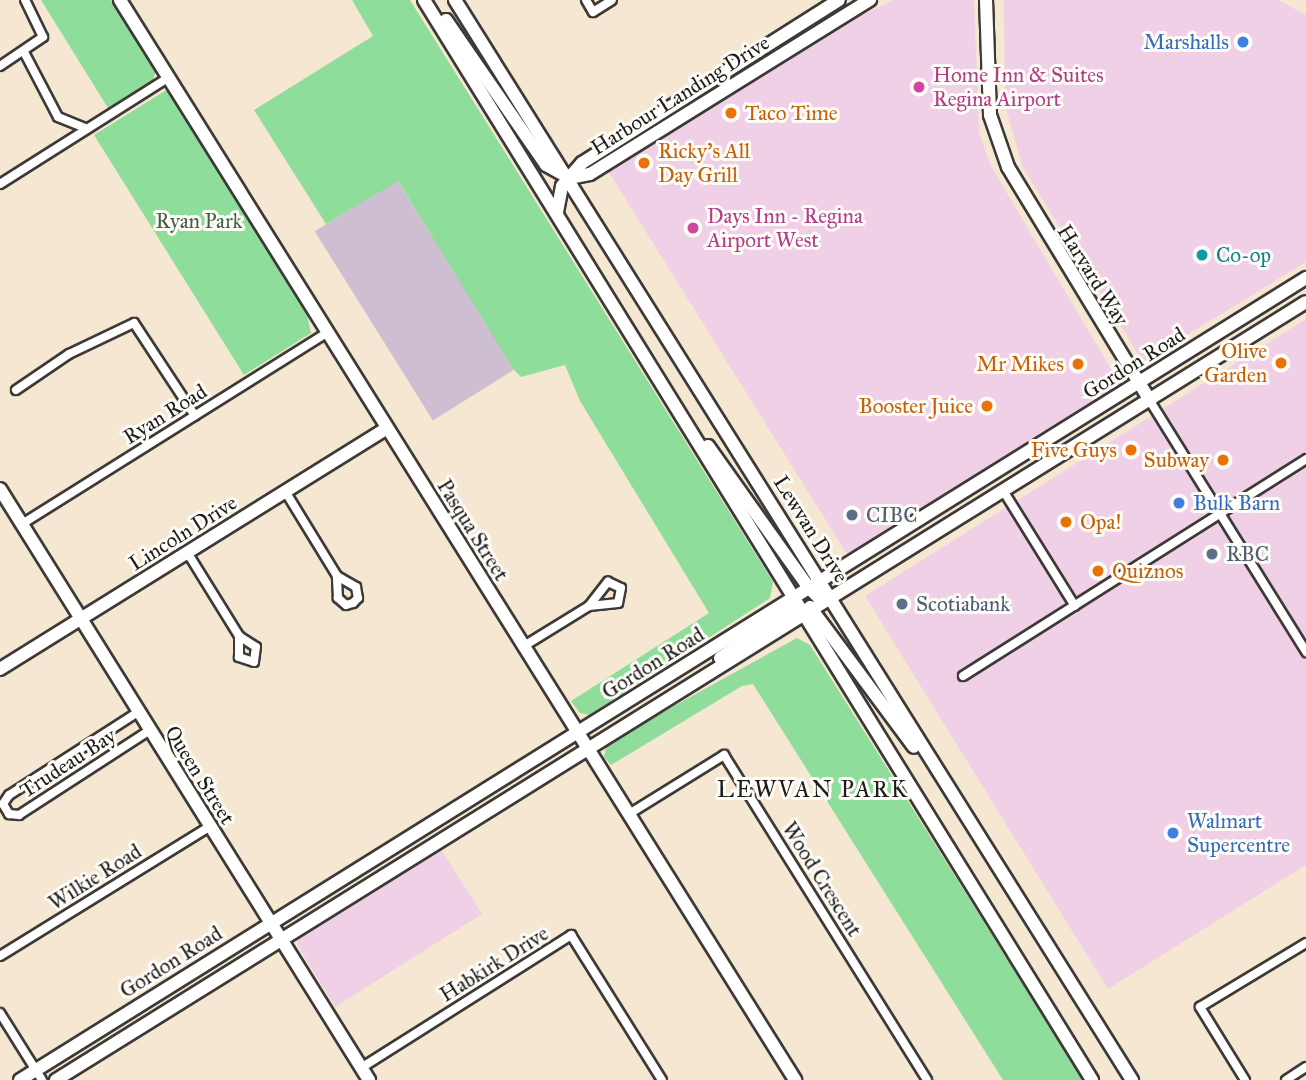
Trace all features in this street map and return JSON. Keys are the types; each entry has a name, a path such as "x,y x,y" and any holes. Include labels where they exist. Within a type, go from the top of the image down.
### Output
{"main road":[{"name":"Pasqua Street","path":"120,0 385,429 579,731 795,1080"},
{"path":"424,0 797,602 809,613 982,841"},
{"path":"431,0 546,165 569,178 556,201 557,213"},
{"name":"Lewvan Drive","path":"455,0 623,264 815,587"},
{"name":"Harbour Landing Drive","path":"569,178 605,148 839,0"},
{"name":"Harbour Landing Drive","path":"569,178 590,174 607,164 870,0"},
{"name":"Harvard Way","path":"986,0 990,115 999,144 1019,191 1150,401"},
{"path":"607,164 586,183 586,194 623,264"},
{"name":"Gordon Road","path":"20,1080 39,1075 271,923 579,731 797,602 815,587 1306,278"},
{"name":"Gordon Road","path":"56,1080 1306,302"},
{"path":"635,343 824,601 832,599"},
{"name":"Lincoln Drive","path":"0,669 385,429"},
{"name":"Queen Street","path":"0,489 369,1080"},
{"name":"Lewvan Drive","path":"832,599 1132,1080"},
{"path":"680,691 797,602"},
{"path":"809,613 1091,1077"}],"street":[{"path":"0,66 39,42 44,32 25,0"},
{"path":"586,0 593,12 612,0"},
{"path":"24,52 58,117 87,129"},
{"path":"0,184 169,77"},
{"path":"16,390 69,354 134,323 195,416"},
{"name":"Ryan Road","path":"22,524 326,333"},
{"name":"Harvard Way","path":"1150,401 1305,653"},
{"path":"963,676 1306,459"},
{"path":"285,491 337,576"},
{"path":"1004,492 1075,606"},
{"path":"187,552 239,636"},
{"path":"524,646 589,606"},
{"name":"Trudeau Bay","path":"138,712 9,795 4,804 9,814 19,815 150,730"},
{"name":"Wood Crescent","path":"629,814 724,755 928,1080"},
{"name":"Wilkie Road","path":"0,956 209,827"},
{"name":"Habkirk Drive","path":"361,1068 571,935 662,1080"},
{"path":"1245,1080 1200,1007 1306,943"},
{"path":"0,1013 39,1075"},
{"path":"1286,1080 1306,1067"}],"shaded area":[{"path":"894,0 974,0 979,133 991,166 1121,386 847,554 608,171 822,34"},
{"path":"1004,0 1278,0 1306,15 1306,262 1143,362 1022,166 1005,104"},
{"path":"397,180 515,369 433,421 315,231"},
{"path":"1306,319 1306,865 1108,989 865,596"},
{"path":"440,848 482,914 335,1007 298,946 298,939"}],"green space":[{"path":"41,0 111,0 156,70 153,80 108,108"},
{"path":"352,0 410,0 773,582 770,598 589,715 580,713 571,701 709,613 580,401 565,365 521,377 514,370 398,181 326,224 254,110 373,36"},
{"name":"Ryan Park","path":"168,89 305,306 311,333 244,375 94,135"},
{"path":"797,638 810,645 1083,1080 1003,1080 753,684 742,686 611,765 604,757 607,743"}],"place":[{"name":"Marshalls","path":"1243,42"},
{"name":"Home Inn & Suites Regina Airport","path":"919,87"},
{"name":"Taco Time","path":"731,113"},
{"name":"Ricky's All Day Grill","path":"644,163"},
{"name":"Days Inn - Regina Airport West","path":"693,228"},
{"name":"Co-op","path":"1202,255"},
{"name":"Olive Garden","path":"1281,363"},
{"name":"Mr Mikes","path":"1078,364"},
{"name":"Booster Juice","path":"987,406"},
{"name":"Five Guys","path":"1131,450"},
{"name":"Subway","path":"1223,460"},
{"name":"Bulk Barn","path":"1179,503"},
{"name":"CIBC","path":"852,515"},
{"name":"Opa!","path":"1066,522"},
{"name":"RBC","path":"1212,554"},
{"name":"Quiznos","path":"1098,571"},
{"name":"Scotiabank","path":"902,604"},
{"name":"Walmart Supercentre","path":"1173,833"}],"district":[{"name":"LEWVAN PARK","path":"813,789"}]}
